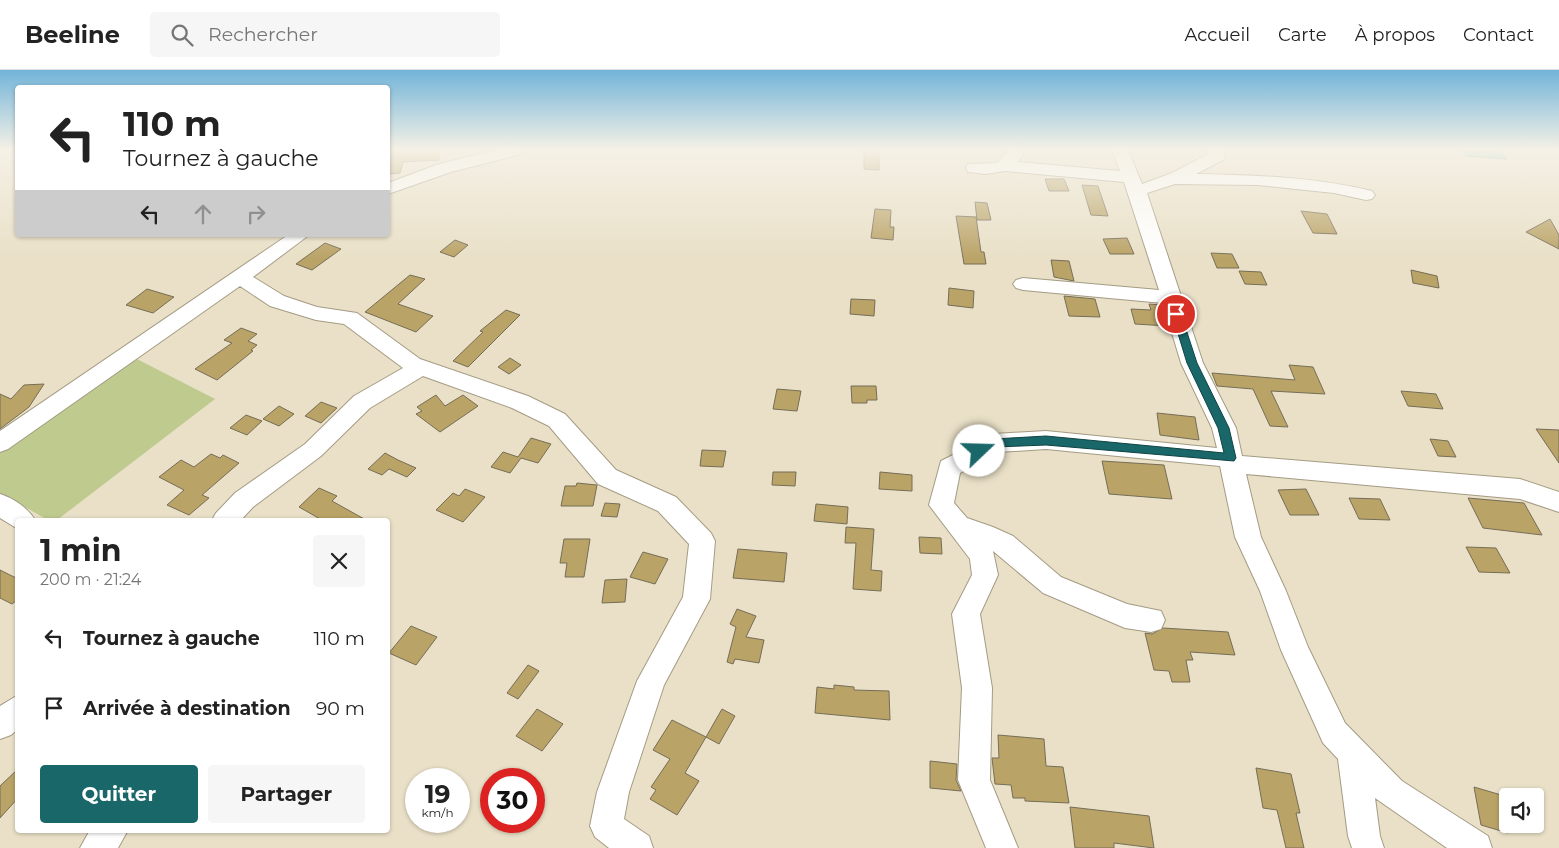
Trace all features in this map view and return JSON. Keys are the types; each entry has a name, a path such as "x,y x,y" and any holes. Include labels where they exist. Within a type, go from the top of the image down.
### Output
{"street":[{"path":"1135,186 1192,363 1224,428 1248,537 1273,591 1295,650 1334,733 1391,792 1476,848"},
{"path":"1318,186 1366,195"},
{"path":"0,443 297,237"},
{"path":"239,277 277,301 316,313 350,318 412,364 520,402 557,420 607,477 667,504 702,540 696,599 650,681 613,792 606,826 637,848"},
{"path":"1023,284 1171,297"},
{"path":"227,518 244,500 313,450 362,402 422,368"},
{"path":"1002,848 974,780 977,688 966,614 985,575 984,556 941,505 948,468 994,443 1046,440 1231,461 1520,488 1559,502"},
{"path":"0,504 19,518"},
{"path":"958,526 984,534 1004,544 1052,585 1125,616 1151,620"},
{"path":"0,725 15,712"},
{"path":"1353,753 1364,836 1368,848"},
{"path":"96,848 109,833"}],"green space":[{"path":"133,357 215,399 60,518 44,518 0,493 0,451"}],"building":[{"path":"1047,186 1067,186 1069,191 1049,191"},
{"path":"1082,186 1098,186 1108,216 1091,215"},
{"path":"975,202 987,203 991,220 977,220"},
{"path":"875,209 891,210 890,227 894,227 893,240 871,238"},
{"path":"1301,211 1327,214 1337,234 1313,233"},
{"path":"956,216 976,217 981,252 984,252 986,264 964,264"},
{"path":"1550,219 1559,235 1559,249 1526,232"},
{"path":"1127,238 1134,254 1110,254 1103,239"},
{"path":"455,240 468,245 454,257 440,252"},
{"path":"325,243 341,249 312,270 296,264"},
{"path":"1211,253 1232,254 1239,268 1217,268"},
{"path":"1051,260 1069,261 1074,281 1054,277"},
{"path":"1411,270 1437,276 1439,288 1413,283"},
{"path":"1239,271 1261,272 1267,285 1245,284"},
{"path":"410,275 425,279 398,304 433,316 416,332 365,312"},
{"path":"949,288 974,291 973,308 948,305"},
{"path":"147,289 174,297 153,313 126,305"},
{"path":"1064,296 1095,299 1100,317 1069,316"},
{"path":"851,299 875,300 874,316 850,314"},
{"path":"1149,304 1162,305 1168,326 1135,324 1131,309 1151,310"},
{"path":"506,310 520,315 468,367 453,361 483,332 480,331"},
{"path":"241,328 257,334 248,341 257,345 251,350 253,351 217,380 195,369 232,343 224,340"},
{"path":"510,358 521,365 509,374 498,367"},
{"path":"1289,365 1313,367 1325,394 1271,391 1288,427 1270,426 1253,389 1217,386 1212,373 1295,380"},
{"path":"44,384 29,407 0,429 0,394 11,399 24,385"},
{"path":"851,386 876,386 877,400 867,400 867,403 852,403"},
{"path":"777,389 801,391 797,411 773,409"},
{"path":"1401,391 1436,394 1443,409 1408,406"},
{"path":"436,395 445,406 463,395 478,406 440,432 416,414 422,411 417,407"},
{"path":"321,402 337,408 321,423 305,416"},
{"path":"279,406 294,414 279,426 263,419"},
{"path":"1157,413 1195,417 1199,440 1160,435"},
{"path":"246,415 262,421 247,435 230,428"},
{"path":"1536,429 1559,430 1559,463"},
{"path":"531,438 551,444 538,463 521,458 510,473 491,467 503,452 518,457"},
{"path":"1430,439 1448,441 1456,457 1438,456"},
{"path":"702,450 726,451 723,467 700,466"},
{"path":"385,453 416,468 407,477 389,469 382,475 368,469"},
{"path":"211,454 220,458 223,455 239,463 202,495 209,498 189,515 167,505 184,490 159,477 181,460 194,467"},
{"path":"1102,461 1164,465 1172,499 1109,494"},
{"path":"773,472 796,472 795,486 772,485"},
{"path":"880,472 912,475 912,491 879,489"},
{"path":"577,483 597,485 593,506 561,506 565,486 576,486"},
{"path":"319,488 337,496 332,501 362,518 318,518 299,507"},
{"path":"465,489 485,497 463,522 436,510 453,493 459,496"},
{"path":"1306,489 1319,515 1290,515 1278,490"},
{"path":"1349,498 1380,499 1390,520 1359,519"},
{"path":"1468,498 1524,503 1542,535 1483,528"},
{"path":"605,503 620,504 617,517 601,516"},
{"path":"816,504 848,507 847,524 814,521"},
{"path":"846,527 874,529 871,570 882,571 881,591 853,589 856,543 845,543"},
{"path":"919,537 941,538 942,554 920,553"},
{"path":"564,539 590,539 584,577 565,577 567,563 560,563"},
{"path":"1466,547 1496,548 1510,573 1479,572"},
{"path":"738,549 787,553 784,582 733,578"},
{"path":"643,552 668,559 655,584 630,577"},
{"path":"0,570 15,578 15,602 12,604 0,598"},
{"path":"627,579 625,602 602,603 605,580"},
{"path":"737,609 756,616 746,637 764,640 759,663 735,659 733,664 727,662 736,627 730,624"},
{"path":"411,626 437,637 416,665 390,652"},
{"path":"1163,628 1228,632 1235,655 1190,652 1193,660 1186,660 1190,682 1172,682 1169,671 1154,670 1145,633 1152,634"},
{"path":"528,665 539,671 518,699 507,693"},
{"path":"834,685 854,687 854,690 889,691 890,720 815,713 817,687 834,689"},
{"path":"537,709 563,724 542,751 516,736"},
{"path":"722,709 735,716 719,744 706,737"},
{"path":"672,720 706,737 685,773 699,781 677,815 650,799 656,790 651,787 670,759 653,750"},
{"path":"998,735 1044,739 1046,766 1063,767 1069,803 1025,801 1025,798 1013,798 1011,785 995,784 992,758 999,758"},
{"path":"930,761 957,764 956,780 961,791 930,788"},
{"path":"1256,768 1291,774 1300,813 1296,813 1304,848 1286,848 1277,810 1263,808"},
{"path":"15,772 15,801 0,818 0,786"},
{"path":"1474,787 1499,794 1499,830 1481,825"},
{"path":"1070,807 1149,816 1154,848 1114,843 1114,848 1075,848"}],"route":[{"path":"979,451 994,443 1046,440 1230,458 1224,428 1192,363 1176,314"}]}
